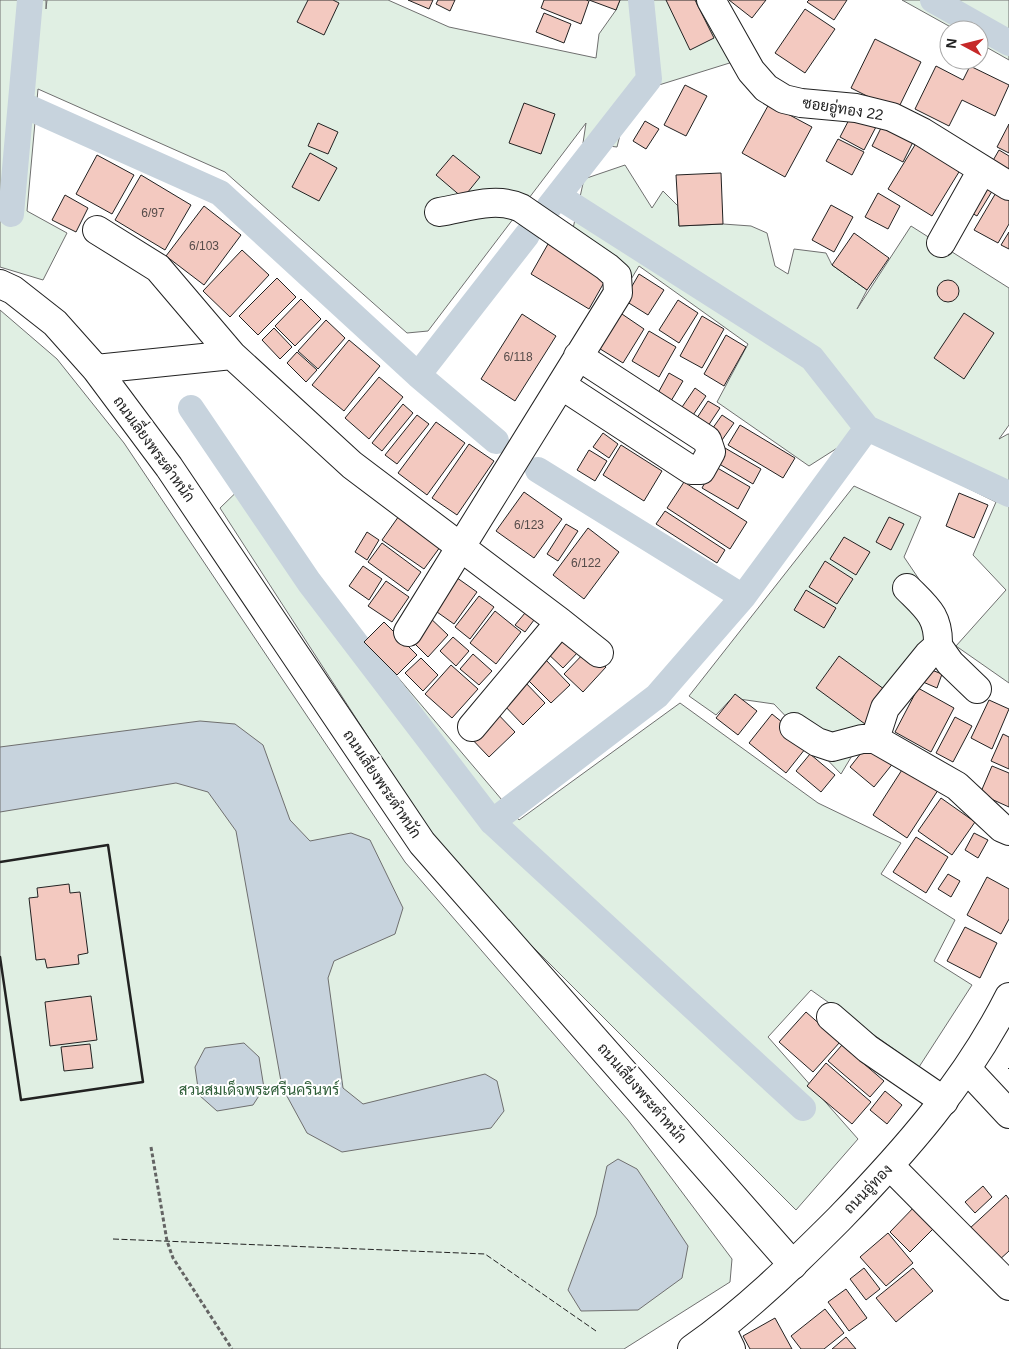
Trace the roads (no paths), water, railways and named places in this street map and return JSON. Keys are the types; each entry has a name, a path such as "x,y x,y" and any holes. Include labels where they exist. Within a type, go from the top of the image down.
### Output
{"street":[{"name":"ซอยอู่ทอง 22","path":"711,0 751,71 766,88 784,99 801,103 856,108 892,117 922,132 1009,186"},
{"path":"941,243 982,170"},
{"path":"408,632 618,293 617,276 599,261 521,208 512,204 497,202 439,212"},
{"path":"97,230 158,268 232,355 352,465 461,546 599,654"},
{"name":"ถนนเลี่ยงพระตำหนัก","path":"0,284 12,290 56,323 96,369 169,467 422,843 794,1265"},
{"path":"96,369 232,355"},
{"path":"561,385 691,470 701,470 711,452 707,440 578,356"},
{"path":"907,588 932,613 938,633 938,646 950,663 976,689"},
{"path":"472,727 560,622"},
{"path":"875,739 885,708 928,655 938,646"},
{"path":"794,727 817,742 832,747 875,739 957,786 1002,828 1009,831"},
{"name":"ถนนอู่ทอง","path":"692,1349 726,1339 794,1265 890,1166 944,1101 967,1069 1009,997"},
{"path":"831,1017 868,1049 944,1101"},
{"path":"967,1069 1009,1114"},
{"path":"890,1166 1009,1286"}],"waterway":[{"path":"11,214 30,0"},
{"path":"549,207 649,79 641,0"},
{"path":"933,0 1009,43"},
{"path":"21,104 220,193 418,375 496,441"},
{"path":"558,196 812,358 867,428 1009,494"},
{"path":"418,375 527,235"},
{"path":"191,408 309,582 492,822 803,1108"},
{"path":"492,822 657,696 743,597 867,428"},
{"path":"538,470 743,597"}],"park label":[{"name":"สวนสมเด็จพระศรีนครินทร์","path":"259,1090"}]}
